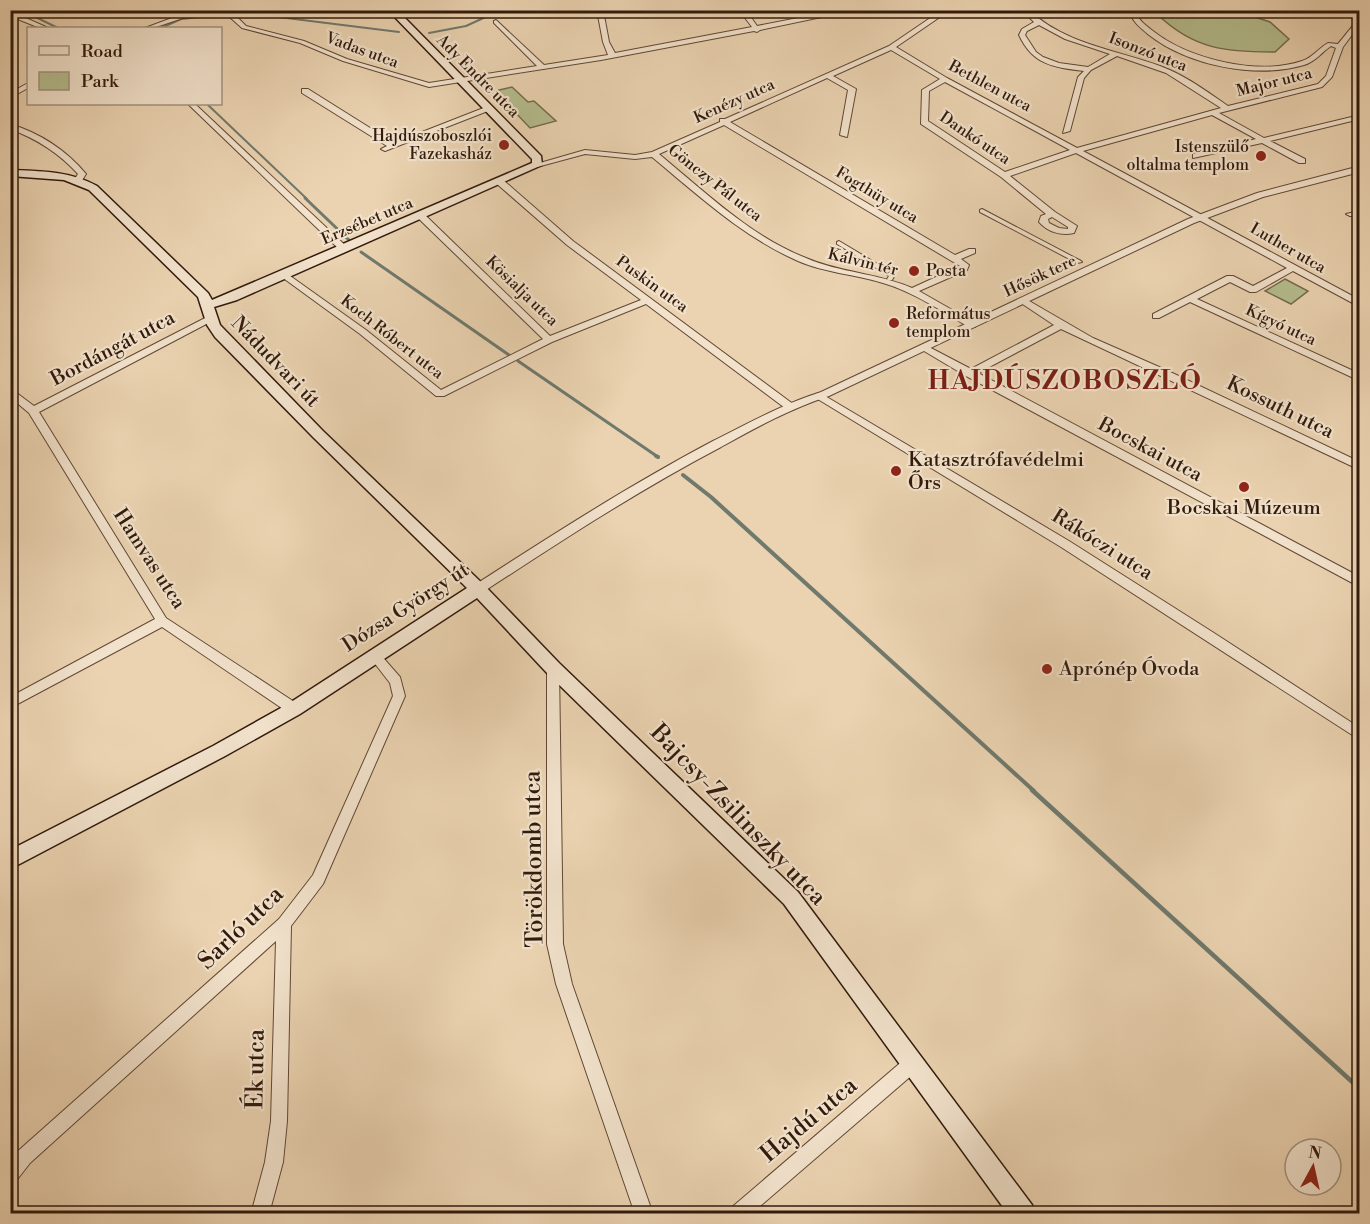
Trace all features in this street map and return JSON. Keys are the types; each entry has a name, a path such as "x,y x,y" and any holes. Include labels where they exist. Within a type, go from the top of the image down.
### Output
{"main road":[{"name":"Ady Endre utca","path":"392,10 460,82 537,158 537,165"},
{"name":"Erzsébet utca","path":"208,312 233,297 537,165"},
{"name":"Nádudvari út","path":"10,173 78,180 93,188 204,296 208,312 220,334 310,426 477,589"},
{"name":"Dózsa György út","path":"10,860 219,751 294,709 477,589"},
{"name":"Bajcsy-Zsilinszky utca","path":"477,589 553,668 791,898 849,974 1018,1210"}],"street":[{"path":"151,27 182,16 224,10"},
{"name":"Vadas utca","path":"224,10 244,27 302,42 345,60 418,84 433,85 757,30 852,10"},
{"path":"600,10 606,42 612,55"},
{"path":"742,10 757,30"},
{"name":"Kenézy utca","path":"654,154 891,47 947,10"},
{"name":"Isonzó utca","path":"1025,10 1038,23 1072,38 1169,72 1227,108"},
{"name":"Major utca","path":"1131,11 1149,32 1180,52 1242,66 1296,65 1306,63 1330,44 1340,48"},
{"path":"10,13 42,27"},
{"name":"Major utca","path":"1077,150 1227,108 1320,86 1329,77 1340,48 1359,20"},
{"path":"496,22 542,68"},
{"path":"1038,23 1024,30 1022,35 1038,58 1054,65 1089,69"},
{"name":"Bethlen utca","path":"891,47 945,79 1202,217"},
{"path":"1066,131 1078,82 1089,69 1118,53"},
{"path":"826,75 852,89 844,135"},
{"name":"Dankó utca","path":"945,79 926,90 924,122 1004,175 1052,214"},
{"path":"10,96 27,86"},
{"path":"305,91 389,147 489,109"},
{"path":"192,105 344,249"},
{"path":"1214,113 1302,161"},
{"path":"1196,156 1359,117"},
{"name":"Fogthüy utca","path":"723,121 954,258"},
{"path":"10,126 40,137 56,149 82,174 78,180"},
{"path":"1004,175 1077,150"},
{"name":"Gönczy Pál utca","path":"537,165 585,152 635,157 654,154 760,237 799,258"},
{"name":"Hősök tere","path":"823,395 1202,217 1268,193 1359,169"},
{"name":"Puskin utca","path":"500,182 570,243 789,406"},
{"path":"982,211 1079,262"},
{"path":"1350,214 1359,213"},
{"name":"Kösialja utca","path":"421,216 549,340 649,300"},
{"name":"Luther utca","path":"1202,217 1344,298 1359,304"},
{"path":"839,243 892,275 890,279"},
{"path":"954,258 972,251"},
{"path":"10,257 13,269 10,277"},
{"name":"Kálvin tér","path":"799,258 817,266 885,280 914,291 972,325"},
{"path":"914,291 964,268 965,266 954,258"},
{"path":"1156,316 1230,278 1253,290 1293,268"},
{"name":"Koch Róbert utca","path":"283,275 363,332 440,394 549,340"},
{"path":"1344,298 1359,295"},
{"name":"Kígyó utca","path":"1190,299 1359,378"},
{"name":"Kossuth utca","path":"1024,301 1061,326 1359,467"},
{"name":"Bordángát utca","path":"33,411 208,312"},
{"path":"969,374 1061,326"},
{"name":"Bocskai utca","path":"924,348 1359,583"},
{"name":"Hamvas utca","path":"10,391 33,411 162,621 294,709"},
{"name":"Dózsa György út","path":"477,589 611,503 789,406 823,395"},
{"name":"Rákóczi utca","path":"823,395 1084,556 1359,733"},
{"path":"10,703 162,621"},
{"name":"Sarló utca","path":"10,1175 24,1157 284,924 318,879 399,696 396,681 375,656"},
{"name":"Törökdomb utca","path":"553,668 555,944 564,984 644,1214"},
{"name":"Ék utca","path":"260,1214 273,1162 279,1121 284,924"},
{"name":"Hajdú utca","path":"737,1214 912,1064"}],"green space":[{"path":"1163,10 1237,11 1270,22 1289,39 1275,52 1227,50 1212,47 1185,36 1172,27 1158,15"},
{"path":"512,87 528,102 534,101 556,121 530,128 495,91"},
{"path":"1285,279 1308,291 1291,304 1265,291"}],"waterway":[{"path":"21,10 56,27"},
{"path":"429,33 466,26 501,10"},
{"path":"246,13 399,32"},
{"path":"163,27 181,19 222,15"},
{"path":"208,105 307,199"},
{"path":"305,198 351,242"},
{"path":"361,252 509,355"},
{"path":"518,361 658,457 656,456"},
{"path":"683,475 711,497 1034,791"},
{"path":"1032,790 1360,1089"}],"place":[{"name":"Hajdúszoboszlói Fazekasház","path":"504,145"},
{"name":"Istenszülő oltalma templom","path":"1261,156"},
{"name":"Posta","path":"914,271"},
{"name":"Református templom","path":"894,323"},
{"name":"Katasztrófavédelmi Őrs","path":"896,471"},
{"name":"Bocskai Múzeum","path":"1244,487"},
{"name":"Aprónép Óvoda","path":"1047,669"}],"district":[{"name":"HAJDÚSZOBOSZLÓ","path":"1065,381"}]}
